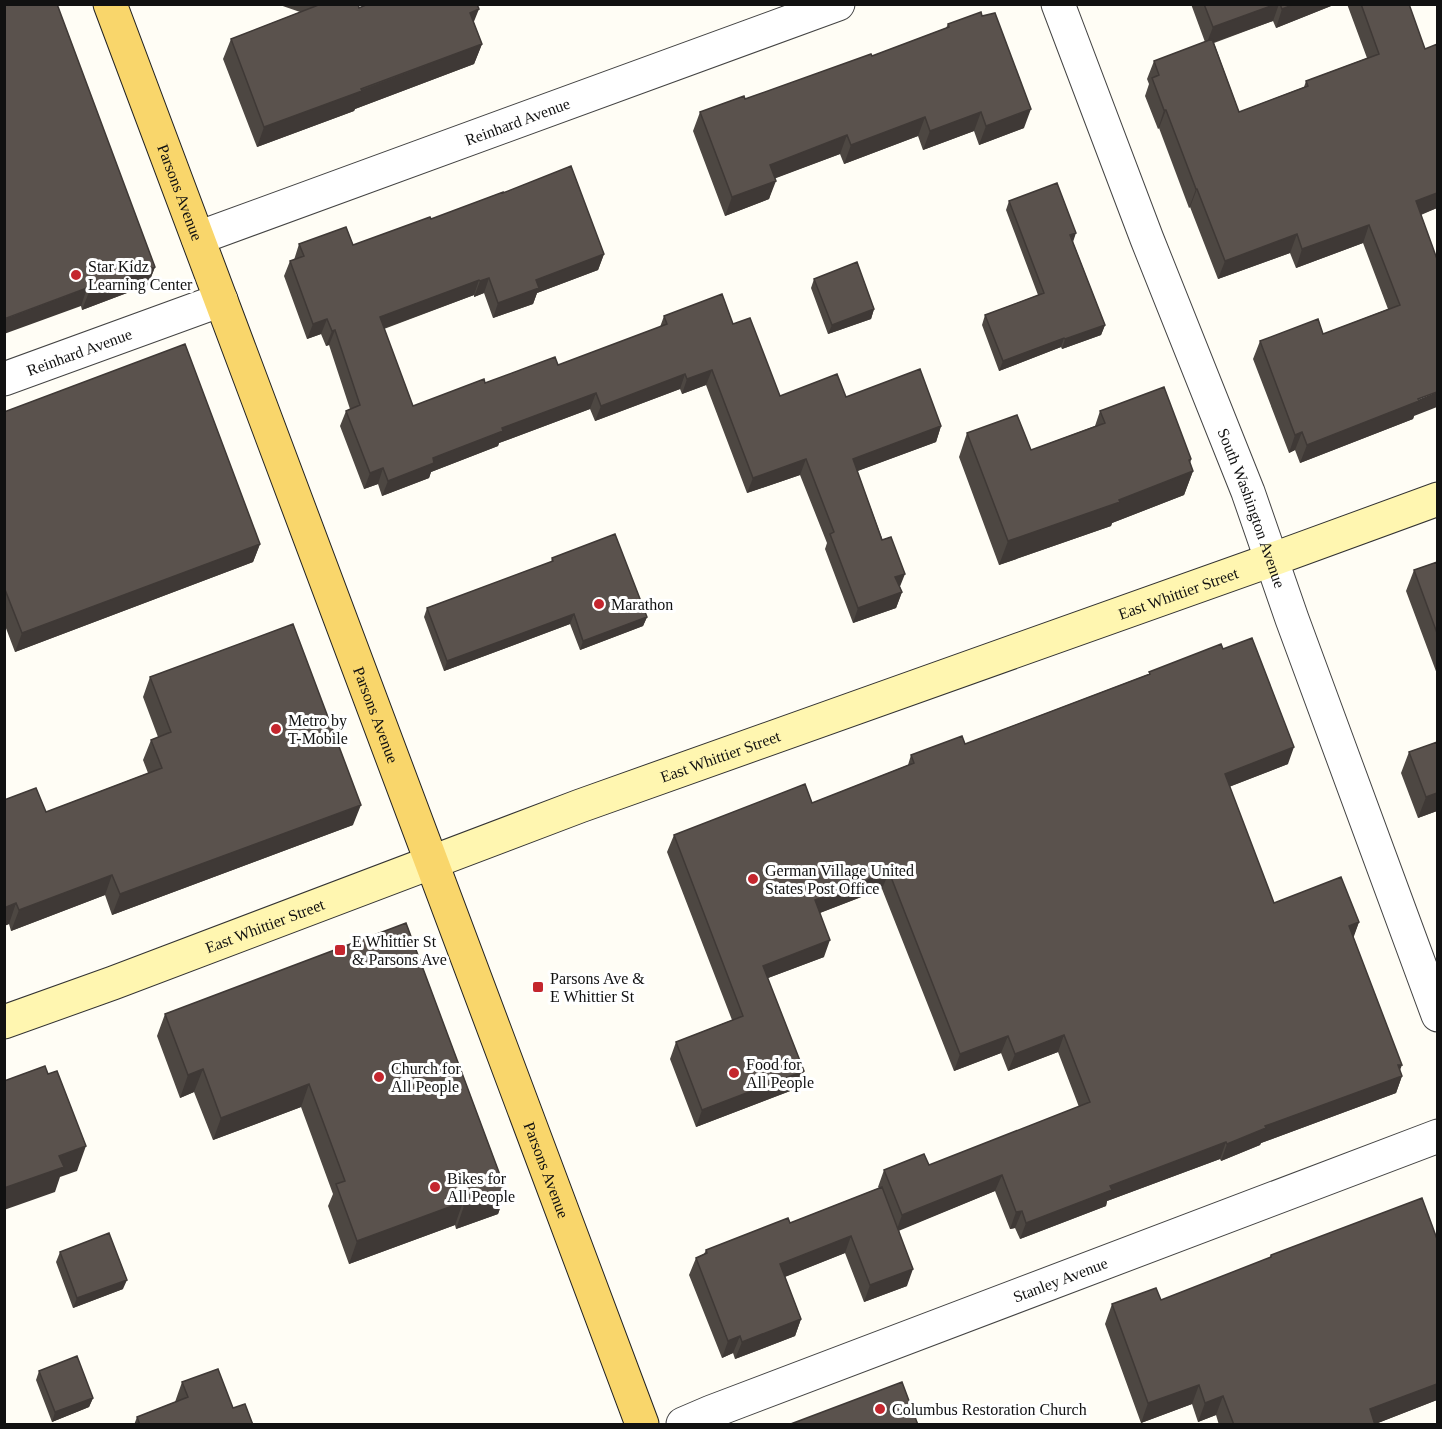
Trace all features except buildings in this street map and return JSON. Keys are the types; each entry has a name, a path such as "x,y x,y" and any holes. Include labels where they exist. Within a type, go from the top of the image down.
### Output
{"main road":[{"name":"Parsons Avenue","path":"110,4 642,1425"}],"street":[{"name":"Reinhard Avenue","path":"198,238 838,4"},
{"name":"South Washington Avenue","path":"1058,4 1147,239 1248,492 1437,1015"},
{"name":"Reinhard Avenue","path":"4,379 221,300"},
{"name":"East Whittier Street","path":"4,1022 580,806 1437,499"},
{"name":"Stanley Avenue","path":"683,1425 711,1412 1437,1136"}],"place":[{"name":"Star Kidz Learning Center","path":"76,275"},
{"name":"Marathon","path":"599,604"},
{"name":"Metro by T-Mobile","path":"276,729"},
{"name":"German Village United States Post Office","path":"753,879"},
{"name":"E Whittier St & Parsons Ave","path":"340,950"},
{"name":"Parsons Ave & E Whittier St","path":"538,987"},
{"name":"Food for All People","path":"734,1073"},
{"name":"Church for All People","path":"379,1077"},
{"name":"Bikes for All People","path":"435,1187"},
{"name":"Columbus Restoration Church","path":"880,1409"}]}
